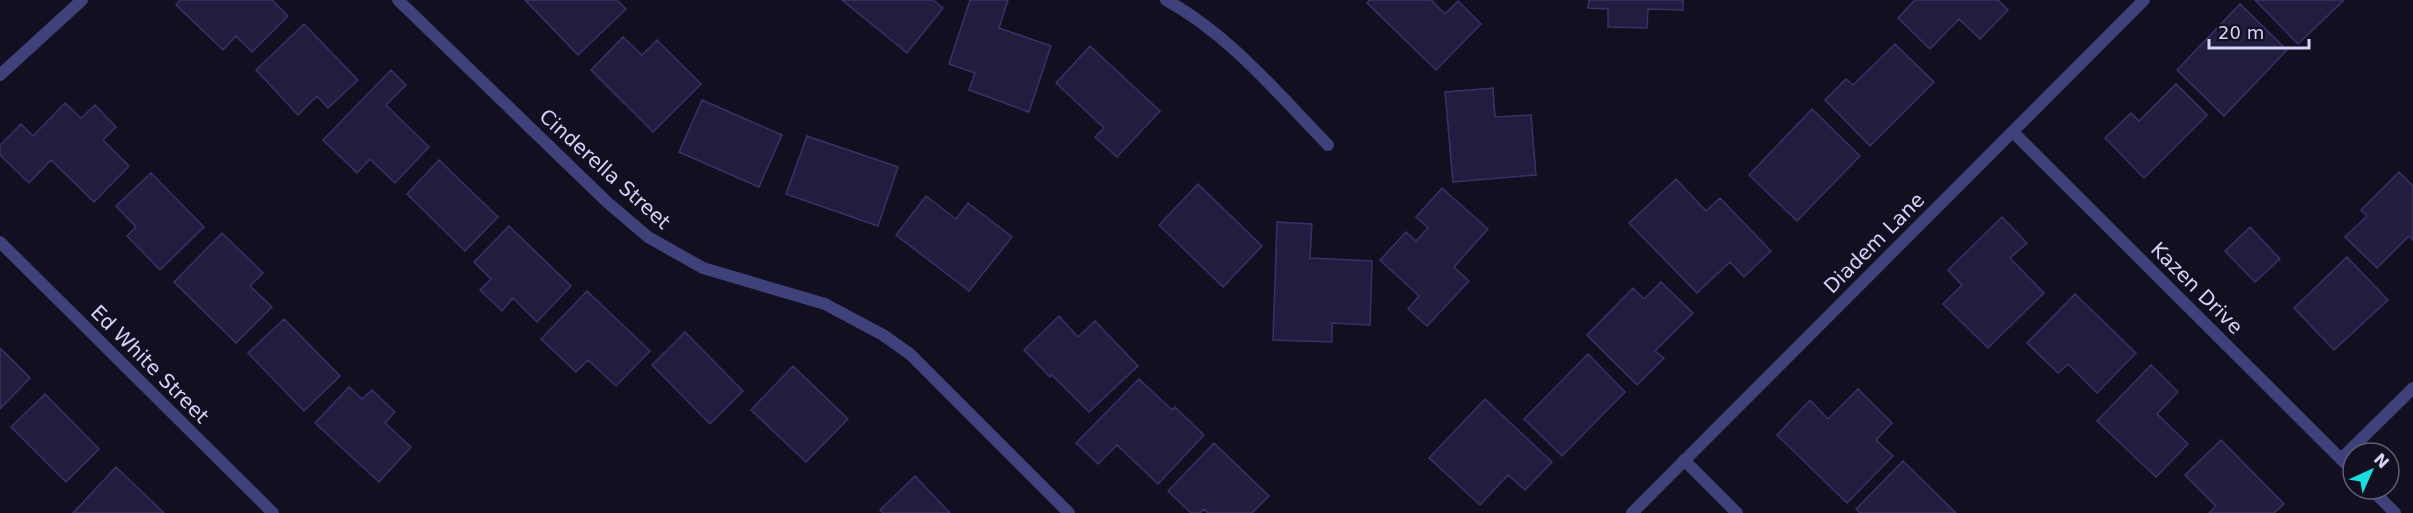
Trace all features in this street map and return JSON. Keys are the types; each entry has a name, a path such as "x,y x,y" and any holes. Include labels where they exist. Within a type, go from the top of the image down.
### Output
{"street":[{"path":"0,75 82,0"},
{"name":"Cinderella Street","path":"398,0 606,202 648,237 703,268 825,304 883,335 910,354 1070,513"},
{"path":"1167,0 1202,22 1238,52 1328,145"},
{"name":"Diadem Lane","path":"1632,513 2144,0"},
{"name":"Kazen Drive","path":"2013,132 2341,459"},
{"name":"Ed White Street","path":"0,242 273,513"},
{"path":"2359,441 2413,388"},
{"path":"1684,460 1737,513"},
{"path":"2383,501 2395,513"}],"building":[{"path":"180,0 272,0 288,16 252,52 236,36 223,50 176,5"},
{"path":"525,0 617,0 626,9 578,55"},
{"path":"842,0 933,0 943,8 907,53"},
{"path":"970,0 1008,0 999,28 1051,46 1029,112 969,90 975,73 949,64"},
{"path":"1370,0 1431,0 1445,14 1458,1 1481,24 1436,70 1367,3"},
{"path":"1589,0 1683,0 1683,10 1648,9 1647,28 1608,27 1608,9 1588,8"},
{"path":"1915,0 1998,0 2008,10 1980,39 1959,19 1930,49 1898,18"},
{"path":"2255,0 2344,0 2298,44"},
{"path":"2240,4 2287,50 2224,116 2177,70"},
{"path":"304,24 358,80 328,108 317,96 298,115 256,70"},
{"path":"623,37 642,55 657,40 701,84 653,132 591,70"},
{"path":"1895,44 1934,82 1870,146 1825,100 1846,79 1853,85"},
{"path":"1090,46 1160,111 1117,157 1095,137 1104,128 1056,83"},
{"path":"391,70 406,85 386,105 429,147 395,183 370,159 357,173 323,140"},
{"path":"2176,84 2207,115 2144,178 2105,138 2131,113 2139,121"},
{"path":"1493,88 1495,117 1531,115 1536,175 1453,182 1445,92"},
{"path":"702,100 782,135 759,187 679,152"},
{"path":"65,103 81,118 95,105 116,127 103,140 129,166 94,202 51,160 29,183 0,155 0,145 21,124 33,136"},
{"path":"1812,109 1860,156 1797,221 1749,175"},
{"path":"807,136 898,167 878,226 786,194"},
{"path":"439,160 498,217 465,251 407,194"},
{"path":"2399,172 2413,186 2413,240 2409,236 2377,268 2345,237 2367,216 2361,210"},
{"path":"151,173 204,227 160,270 127,236 136,227 116,206"},
{"path":"1676,179 1706,211 1720,198 1771,251 1744,277 1730,262 1697,293 1629,223"},
{"path":"1198,184 1262,246 1223,287 1159,225"},
{"path":"1442,188 1488,229 1454,267 1469,281 1427,326 1408,309 1419,296 1380,260 1406,232 1416,241 1428,228 1416,217"},
{"path":"926,196 956,219 968,203 1012,237 969,291 896,235"},
{"path":"2002,217 2027,243 2010,258 2044,293 1988,348 1943,304 1962,285 1948,270"},
{"path":"1277,222 1312,224 1310,258 1372,261 1370,325 1332,323 1332,342 1273,340"},
{"path":"509,226 571,286 537,322 513,298 502,311 480,290 491,279 474,262"},
{"path":"2250,227 2280,259 2255,282 2225,251"},
{"path":"222,233 263,273 250,286 272,307 236,343 174,282"},
{"path":"2347,257 2388,300 2334,350 2294,308"},
{"path":"1661,282 1693,313 1655,351 1664,358 1637,385 1587,335 1633,288 1644,299"},
{"path":"587,291 650,351 616,386 588,360 576,372 541,339"},
{"path":"2075,294 2136,353 2097,393 2068,364 2058,373 2027,343"},
{"path":"1059,316 1078,337 1095,321 1138,366 1089,412 1024,350"},
{"path":"284,319 340,376 304,411 248,353"},
{"path":"685,332 743,391 710,424 652,365"},
{"path":"0,348 30,378 0,409"},
{"path":"1588,354 1625,392 1562,456 1524,419"},
{"path":"2151,365 2178,392 2157,414 2188,444 2156,477 2097,421"},
{"path":"793,366 848,419 806,462 751,410"},
{"path":"1139,379 1172,410 1175,407 1204,435 1158,484 1117,445 1098,464 1076,443"},
{"path":"349,387 362,399 372,390 395,412 385,423 411,447 379,482 315,423"},
{"path":"1858,389 1892,423 1876,440 1893,456 1847,503 1777,435 1810,400 1828,419"},
{"path":"45,394 99,449 66,482 11,427"},
{"path":"1485,399 1552,462 1525,490 1508,475 1480,505 1429,458"},
{"path":"2221,440 2284,504 2274,513 2209,513 2216,506 2185,475"},
{"path":"1214,443 1269,496 1252,513 1208,513 1204,509 1200,513 1191,513 1168,491"},
{"path":"1903,461 1956,513 1860,513 1856,509"},
{"path":"116,467 164,513 73,513"},
{"path":"915,476 950,513 883,513 880,510"}]}
